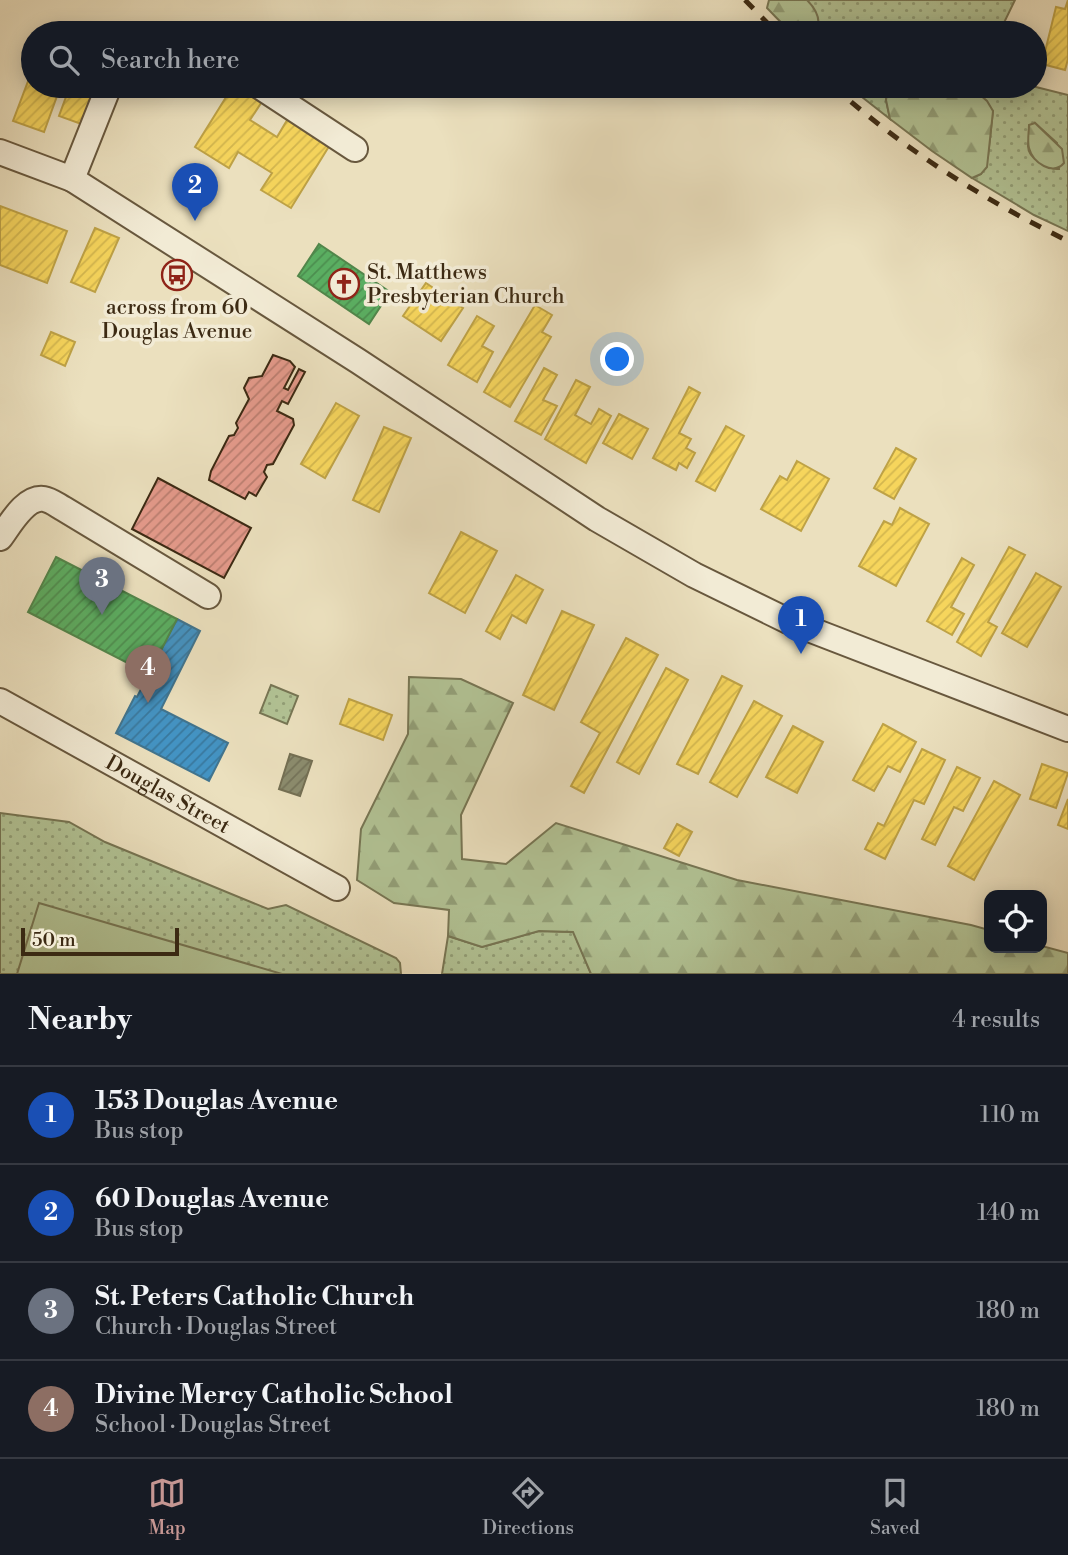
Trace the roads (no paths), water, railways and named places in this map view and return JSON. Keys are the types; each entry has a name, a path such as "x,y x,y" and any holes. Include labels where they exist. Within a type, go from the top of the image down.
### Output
{"street":[{"path":"72,179 104,98"},
{"path":"278,98 355,149"},
{"path":"0,152 72,179 358,361 597,519 694,575 788,621 1068,729"},
{"path":"0,538 23,508 36,499 44,499 208,596"},
{"name":"Douglas Street","path":"0,701 337,888"}],"railway":[{"path":"745,0 765,21"},
{"path":"847,98 887,131 945,172 1068,241"}],"place":[{"name":"60 Douglas Avenue","path":"195,221"},
{"name":"across from 60 Douglas Avenue","path":"177,275"},
{"name":"St. Matthews Presbyterian Church","path":"344,284"},
{"name":"St. Peters Catholic Church","path":"102,615"},
{"name":"153 Douglas Avenue","path":"801,654"},
{"name":"Divine Mercy Catholic School","path":"148,703"}]}
